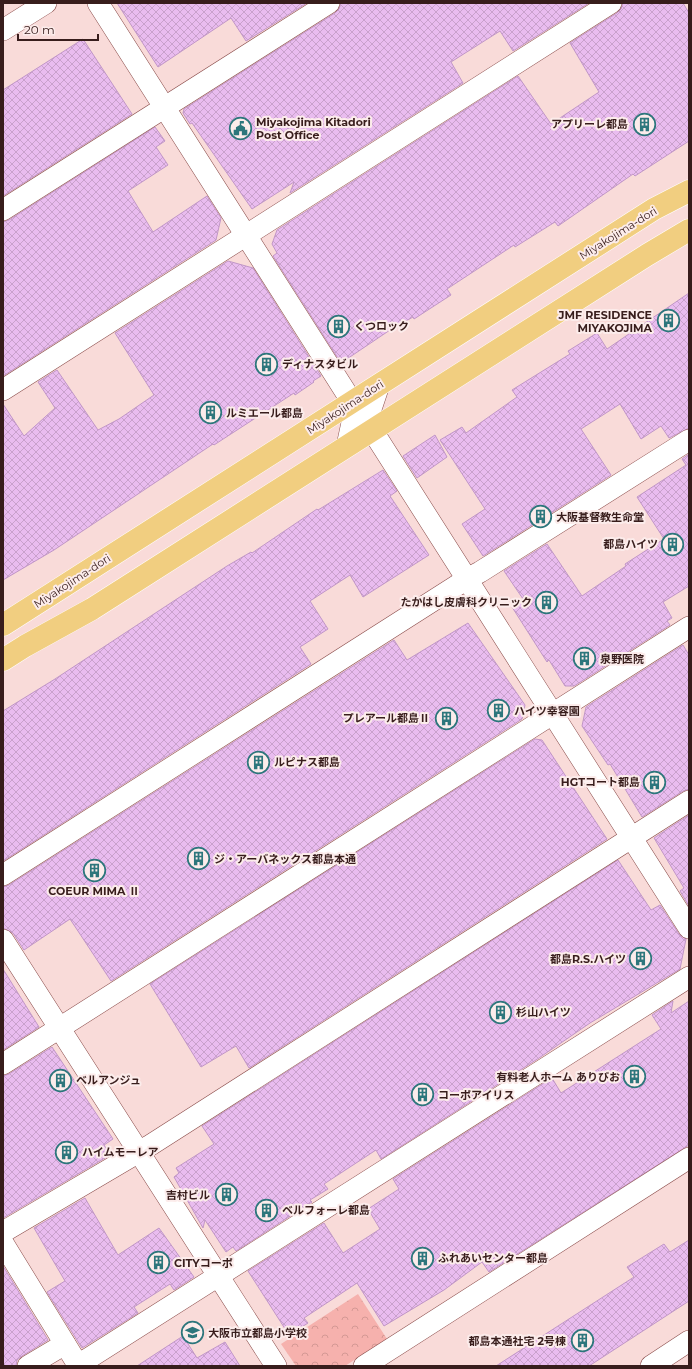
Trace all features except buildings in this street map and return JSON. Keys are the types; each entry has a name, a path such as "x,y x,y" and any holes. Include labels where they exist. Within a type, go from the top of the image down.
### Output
{"main road":[{"name":"Miyakojima-dori","path":"3,625 648,214 689,191"},
{"path":"3,660 25,646 92,609 689,230"}],"street":[{"path":"3,30 46,3"},
{"path":"98,3 352,402 353,424 347,446"},
{"path":"3,210 329,3"},
{"path":"3,390 611,3"},
{"path":"379,385 371,409 372,430 689,928"},
{"path":"3,874 467,579 689,440"},
{"path":"3,1064 689,627"},
{"path":"3,1232 139,1152 689,801"},
{"path":"3,940 276,1366"},
{"path":"3,1243 78,1365 689,977"},
{"path":"364,1366 689,1158"},
{"path":"651,1366 689,1341"},
{"path":"28,1366 65,1344"}],"green space":[{"path":"358,1294 387,1339 345,1366 296,1366 281,1344"}],"place":[{"name":"アプリーレ都島","path":"644,124"},
{"name":"Miyakojima Kitadori Post Office","path":"241,128"},
{"name":"JMF RESIDENCE MIYAKOJIMA","path":"668,321"},
{"name":"くつロック","path":"338,326"},
{"name":"ディナスタビル","path":"266,364"},
{"name":"ルミエール都島","path":"210,413"},
{"name":"大阪基督教生命堂","path":"541,517"},
{"name":"都島ハイツ","path":"673,544"},
{"name":"たかはし皮膚科クリニック","path":"547,602"},
{"name":"泉野医院","path":"585,659"},
{"name":"ハイツ幸容園","path":"498,711"},
{"name":"プレアール都島Ⅱ","path":"446,718"},
{"name":"ルピナス都島","path":"258,762"},
{"name":"HGTコート都島","path":"655,782"},
{"name":"ジ・アーバネックス都島本通","path":"199,859"},
{"name":"COEUR MIMA Ⅱ","path":"94,871"},
{"name":"都島R.S.ハイツ","path":"641,959"},
{"name":"杉山ハイツ","path":"500,1012"},
{"name":"有料老人ホーム ありびお","path":"635,1077"},
{"name":"ベルアンジュ","path":"60,1080"},
{"name":"コーポアイリス","path":"422,1095"},
{"name":"ハイムモーレア","path":"67,1152"},
{"name":"吉村ビル","path":"226,1195"},
{"name":"ベルフォーレ都島","path":"266,1210"},
{"name":"ふれあいセンター都島","path":"423,1258"},
{"name":"CITYコーポ","path":"158,1263"},
{"name":"大阪市立都島小学校","path":"192,1333"},
{"name":"都島本通社宅 2号棟","path":"582,1341"}]}
